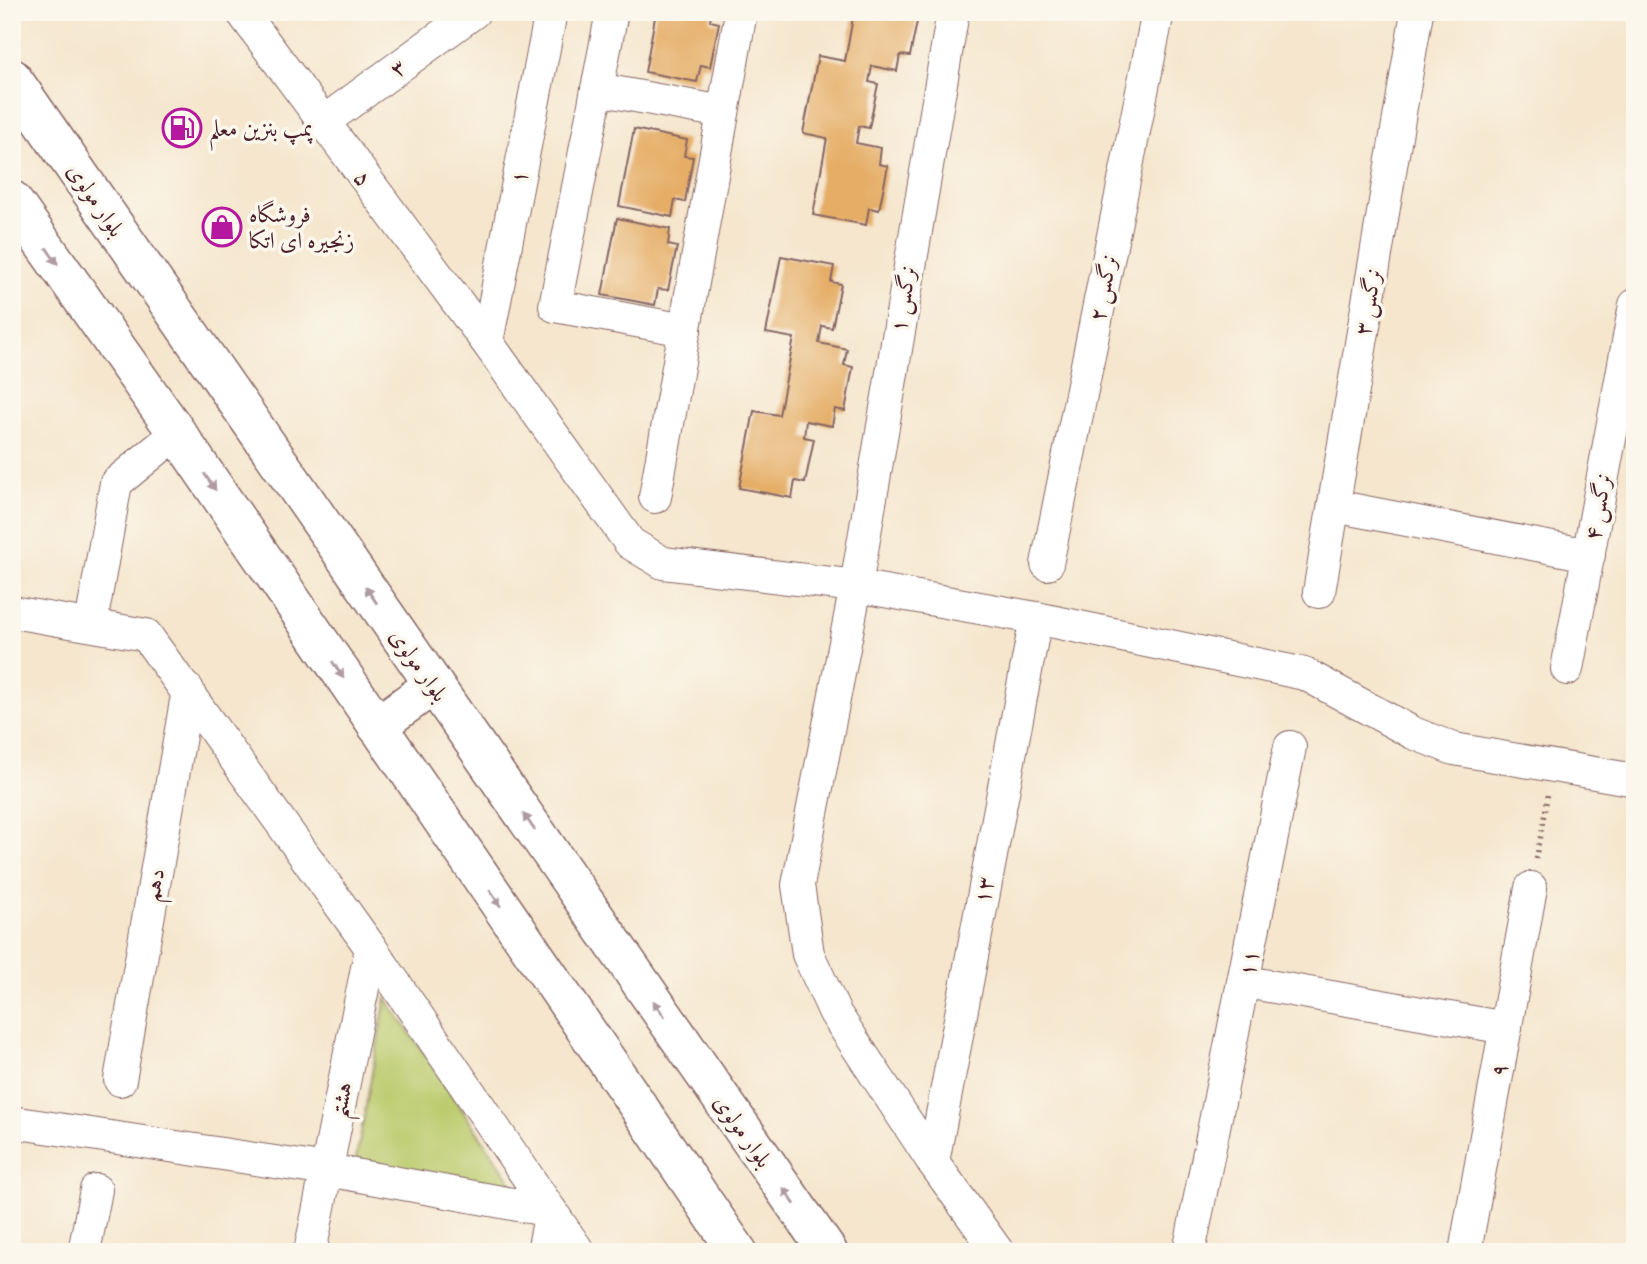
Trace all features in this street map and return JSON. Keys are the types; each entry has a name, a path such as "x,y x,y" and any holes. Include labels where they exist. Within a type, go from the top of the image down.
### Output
{"street":[{"name":"۵","path":"242,12 487,342 630,543 646,555 663,563 856,586 1036,618 1305,674 1413,733 1454,750 1635,780"},
{"name":"۳","path":"322,123 474,12"},
{"name":"۱","path":"487,342 551,12"},
{"path":"612,12 555,306 685,330"},
{"path":"655,497 741,12"},
{"name":"نرگس ۱","path":"953,12 856,586 798,885 808,954 835,1013 933,1161 998,1252"},
{"name":"نرگس ۲","path":"1047,564 1158,12"},
{"name":"نرگس ۳","path":"1319,592 1417,12"},
{"name":"بلوار مولوی","path":"12,78 828,1252"},
{"path":"597,89 723,112"},
{"path":"12,200 177,433 738,1252"},
{"name":"نرگس ۴","path":"1567,668 1635,304"},
{"path":"90,624 116,483 177,433"},
{"path":"1334,506 1589,555"},
{"path":"12,612 146,635 371,948 579,1252"},
{"name":"۱۳","path":"933,1161 1036,618"},
{"path":"377,726 433,685"},
{"name":"دهم","path":"120,1080 188,690"},
{"name":"۱۱","path":"1189,1252 1246,982 1290,747"},
{"name":"۹","path":"1465,1252 1531,888"},
{"name":"هشتم","path":"310,1252 371,948"},
{"path":"1246,982 1506,1028"},
{"path":"12,1122 327,1170 551,1211"},
{"path":"84,1252 96,1190"},
{"path":"543,1252 551,1211"}],"path":[{"path":"1531,888 1553,767"}],"green space":[{"path":"386,998 517,1190 356,1159"}],"building":[{"path":"656,12 711,12 710,21 719,23 710,67 701,65 697,82 645,72"},
{"path":"854,12 919,12 910,56 900,55 897,71 872,66 869,82 878,84 869,128 859,126 856,143 881,148 879,164 888,166 879,210 869,208 866,225 813,215 827,138 803,133 818,56 845,61"},
{"path":"634,129 687,140 684,156 693,157 685,202 675,200 672,217 619,206"},
{"path":"617,218 670,229 668,245 677,247 668,290 658,289 655,305 602,295"},
{"path":"781,256 834,266 831,282 841,284 832,328 822,326 819,343 847,349 844,365 853,367 845,411 835,409 832,426 806,421 804,437 814,439 805,483 795,481 792,498 739,488 754,411 779,415 794,338 766,333"}],"place":[{"name":"پمپ بنزین معلم","path":"182,128"},
{"name":"فروشگاه زنجیره ای اتکا","path":"222,227"}]}
